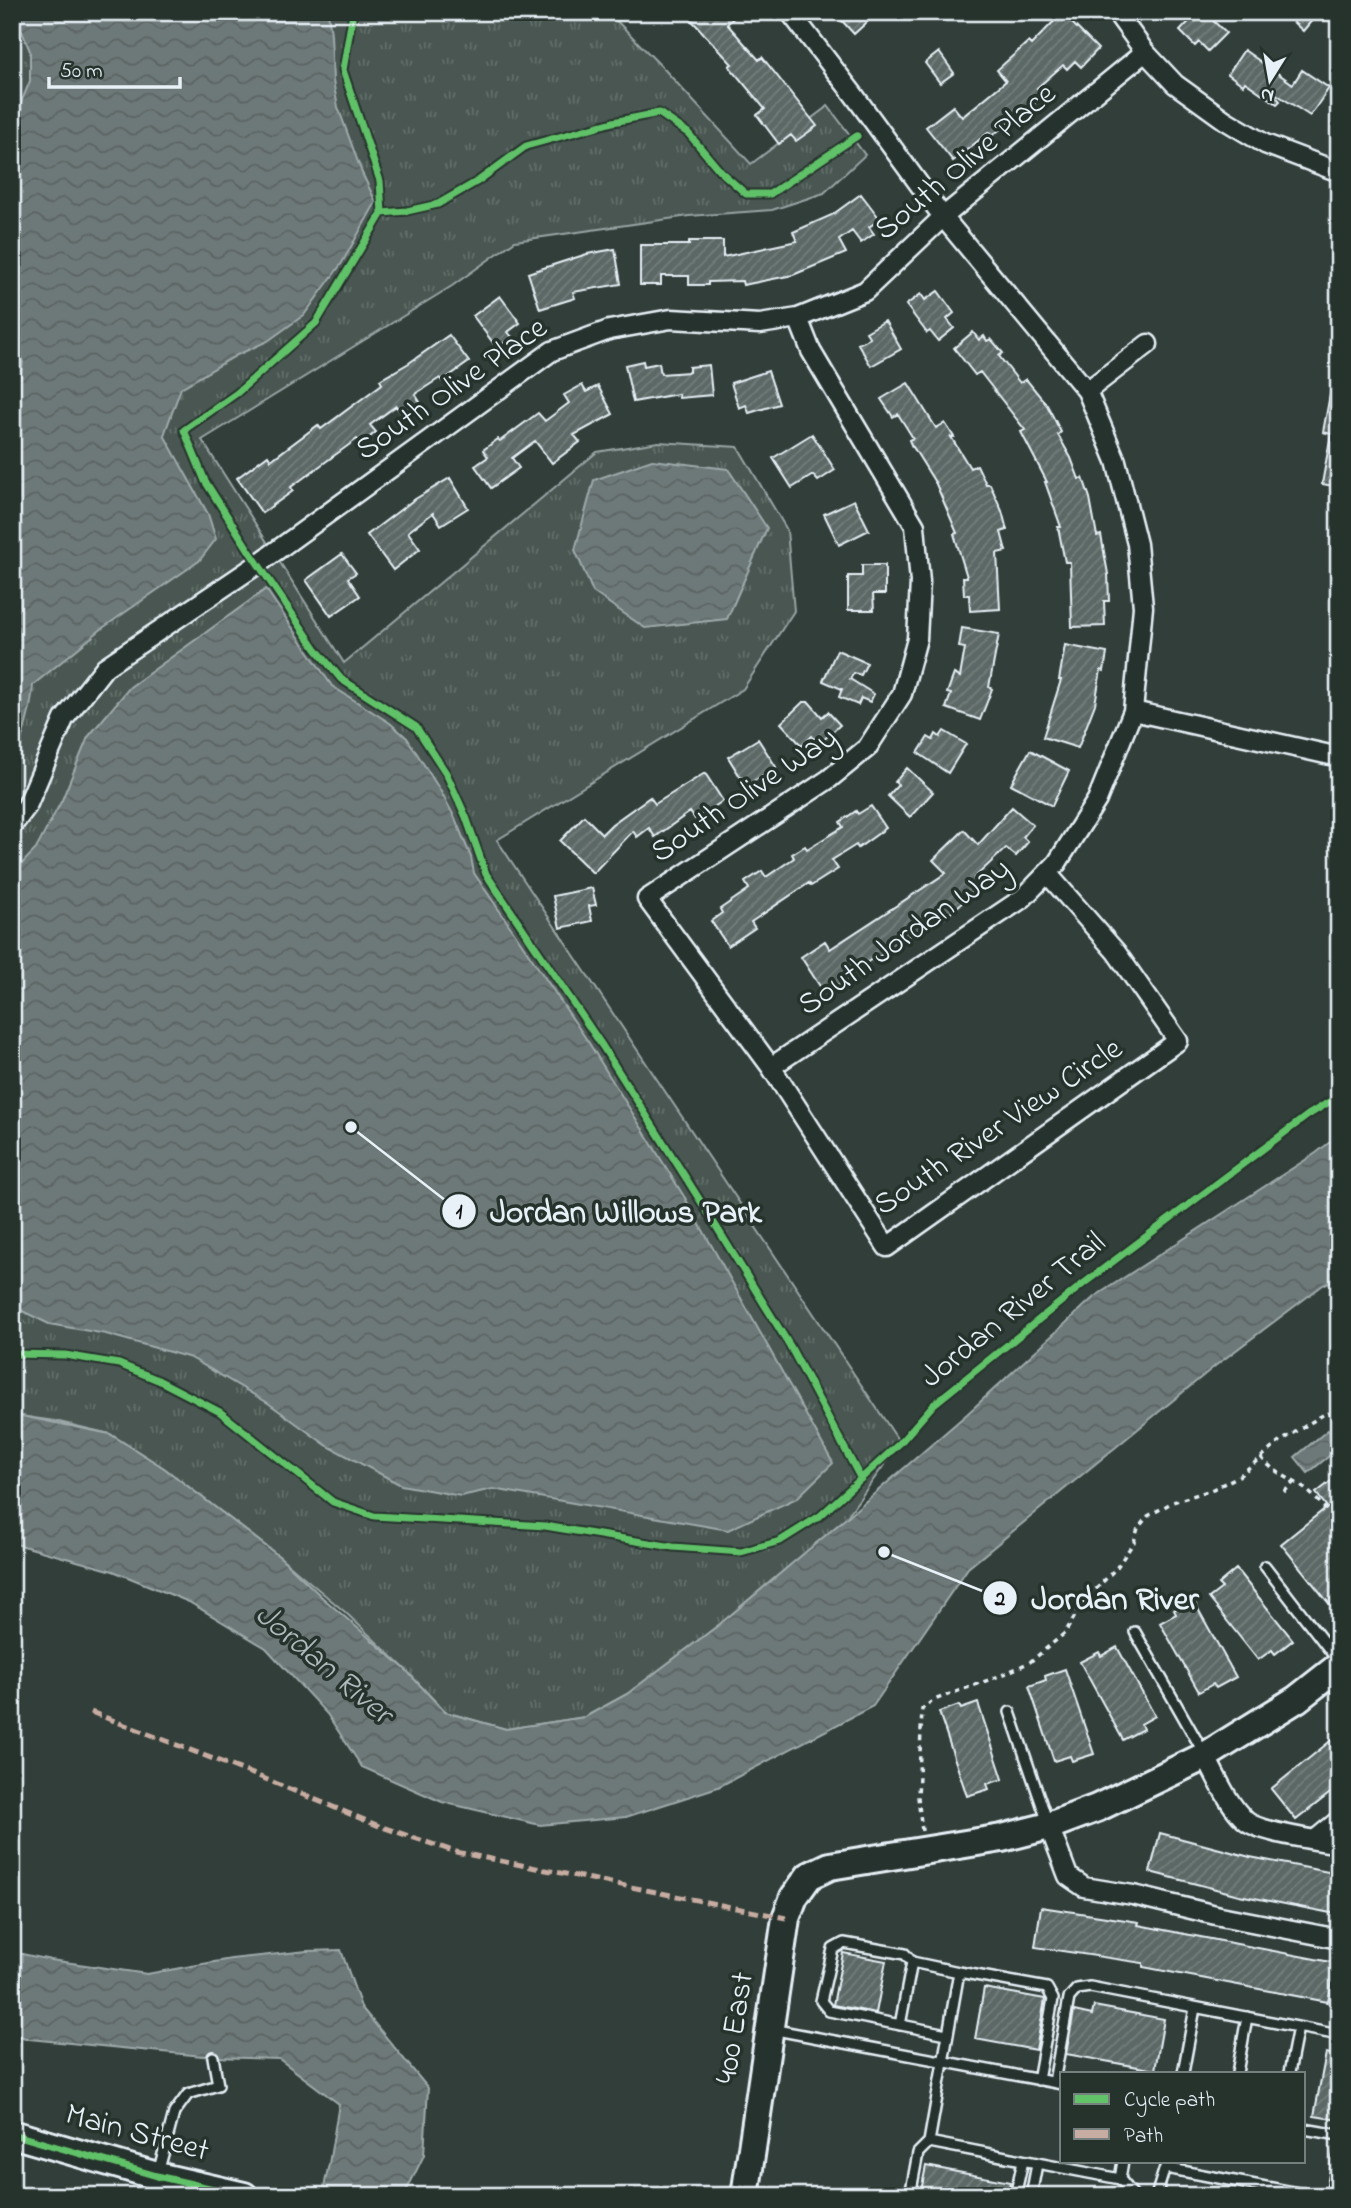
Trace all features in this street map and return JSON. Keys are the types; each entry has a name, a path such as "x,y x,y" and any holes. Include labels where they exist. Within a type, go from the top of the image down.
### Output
{"street":[{"name":"South Jordan Way","path":"771,1067 1023,898 1056,863 1097,800 1133,711 1143,607 1137,544 1116,461 1087,391 943,217 790,12"},
{"path":"1116,12 1145,52 1175,84 1224,120 1265,144 1339,172"},
{"name":"South Olive Place","path":"12,826 27,806 64,719 105,667 258,564 552,351 609,330 671,319 760,324 798,318 864,291 943,217 1145,52"},
{"name":"South Olive Way","path":"647,899 829,779 867,748 902,695 917,639 920,582 915,526 811,351 798,318"},
{"path":"1087,391 1148,344"},
{"path":"1133,711 1339,757"},
{"name":"South River View Circle","path":"647,899 771,1067 887,1247 1178,1041 1116,952 1047,873"},
{"path":"1339,1664 1297,1699 1205,1756 1097,1808 1049,1826 1068,1876 1084,1887 1339,1938"},
{"path":"1205,1756 1230,1803 1247,1822 1275,1832 1339,1844"},
{"path":"1316,1839 1339,1820"},
{"name":"400 East","path":"745,2196 786,1918 794,1897 809,1876 830,1866 1002,1838 1049,1826"},
{"name":"Main Street","path":"12,2134 157,2176 244,2196"}],"lane":[{"path":"1265,1566 1339,1664"},
{"path":"1135,1632 1205,1756"},
{"path":"1010,1713 1049,1826"},
{"path":"947,2034 829,2011 821,2001 833,1948 844,1943 905,1954 912,1962 1047,1988 1054,2000 1038,2080"},
{"path":"900,2025 912,1962"},
{"path":"910,2196 918,2153 929,2142 958,1972"},
{"path":"769,2029 1058,2083 1069,1998 1077,1989 1090,1987 1339,2035"},
{"path":"1183,2072 1195,2008"},
{"path":"1237,2072 1247,2017"},
{"path":"1289,2072 1298,2027"},
{"path":"157,2176 174,2113 188,2094 218,2085 213,2057"},
{"path":"1306,2129 1339,2135"},
{"path":"929,2142 1120,2179 1134,2196"},
{"path":"1331,2196 1339,2154"},
{"path":"1015,2196 1023,2161"},
{"path":"1120,2179 1124,2162"},
{"path":"1031,2196 1037,2164"},
{"path":"1156,2196 1167,2165 1314,2196"}],"path":[{"path":"922,1831 918,1797 922,1709 934,1700 1002,1675 1039,1656 1065,1633 1083,1604 1117,1567 1134,1542 1138,1528 1148,1516 1173,1502 1211,1490 1239,1476 1278,1443 1326,1413 1333,1414 1339,1421"},
{"path":"1261,1457 1269,1468 1310,1492 1324,1509 1339,1521"},
{"path":"1284,1492 1293,1483"}],"green space":[{"path":"12,12 608,12 751,164 828,106 865,155 824,193 772,210 689,216 515,241 452,286 202,440 344,663 597,452 658,442 738,447 787,530 794,611 743,689 497,840 900,1443 845,1519 720,1624 627,1694 585,1717 506,1729 445,1712 404,1668 345,1612 280,1557 164,1468 110,1434 55,1421 12,1415"}],"water":[{"path":"14,12 328,12 333,81 338,107 362,173 376,202 342,263 304,315 268,341 237,355 181,388 164,435 208,514 216,539 199,561 104,627 33,685 26,725 12,763 12,381 20,378 23,362 12,353 12,124 30,81 30,51"},
{"path":"652,460 728,469 767,528 727,619 645,628 593,592 575,550 594,480"},
{"path":"266,589 332,686 390,723 407,738 455,818 471,857 474,873 589,1043 685,1198 833,1463 797,1498 728,1530 493,1489 461,1496 401,1485 326,1445 268,1403 191,1358 106,1334 49,1324 12,1306 12,874 36,849 62,800 88,737 130,687"},
{"path":"1339,1135 1339,1277 1323,1285 1215,1366 968,1568 873,1706 718,1787 626,1817 540,1825 442,1802 362,1767 327,1714 266,1648 189,1602 113,1571 12,1543 12,1414 110,1434 164,1468 280,1557 404,1668 445,1712 506,1729 585,1717 627,1694 720,1624 967,1414 1094,1297 1316,1153"},
{"path":"1328,1430 1339,1448 1308,1473 1295,1457"},
{"path":"341,1950 361,2007 428,2088 424,2155 404,2196 322,2196 339,2104 279,2059 213,2057 29,2039 12,2034 12,1952 147,1974 231,1959"}],"building":[{"path":"684,12 740,12 727,24 759,60 762,57 817,126 796,141 791,135 779,144 757,115 765,109 729,66 732,64"},
{"path":"834,12 878,12 854,34"},
{"path":"1198,12 1204,12 1226,33 1208,51 1199,42 1195,46 1180,31"},
{"path":"1282,12 1319,12 1303,31"},
{"path":"1062,13 1098,49 1081,67 1075,61 1067,69 1063,65 1037,88 1044,95 992,136 989,132 953,161 926,127 953,106 962,117 1006,81 997,70 1028,42 1031,45"},
{"path":"1244,50 1271,69 1266,75 1273,70 1293,84 1302,70 1329,88 1310,116 1270,90 1280,101 1277,104 1228,74"},
{"path":"939,52 954,73 940,83 925,63"},
{"path":"861,194 880,219 869,227 874,234 861,243 852,231 839,240 846,253 793,275 743,285 742,281 689,285 689,276 661,276 661,285 640,285 640,245 689,245 689,241 723,241 723,257 797,241 793,232 832,215"},
{"path":"615,249 621,284 573,292 575,298 540,309 528,273 587,254"},
{"path":"938,291 954,313 947,319 954,328 938,341 930,331 927,333 906,305 921,294 925,300"},
{"path":"500,296 520,323 508,332 512,337 497,348 473,316"},
{"path":"885,321 901,349 871,366 858,344 870,338 866,332"},
{"path":"973,332 979,340 984,336 987,341 991,339 1003,353 999,356 1020,383 1026,379 1047,405 1061,432 1058,435 1079,479 1083,478 1090,498 1097,536 1101,535 1108,574 1109,601 1104,601 1105,626 1072,627 1070,562 1065,562 1058,527 1061,527 1047,482 1021,432 1025,430 980,372 975,375 954,348"},
{"path":"449,335 469,362 442,381 440,378 415,394 420,402 402,414 396,406 370,425 376,432 361,444 357,439 291,487 293,491 262,513 237,478 268,455 271,460 318,425 321,429 382,384 380,380"},
{"path":"643,361 644,366 659,363 661,374 689,372 689,367 709,365 712,395 679,398 678,394 633,402 625,365"},
{"path":"768,371 779,404 749,413 746,405 739,408 731,383"},
{"path":"908,383 936,428 945,423 970,468 977,465 986,484 990,484 1002,511 1007,530 1001,532 1006,551 997,553 1000,609 970,611 969,595 964,595 963,577 967,577 954,534 957,533 936,484 912,447 909,440 913,438 898,414 893,417 881,399"},
{"path":"1332,384 1339,385 1339,487 1322,484 1331,434 1323,432"},
{"path":"582,385 586,392 598,386 613,414 574,435 580,442 552,463 535,441 512,458 519,468 491,488 475,466 488,457 483,450 538,413 545,421 569,403 564,395"},
{"path":"812,434 835,470 818,481 813,475 792,488 773,458"},
{"path":"450,478 468,508 441,525 433,513 408,532 420,549 393,570 367,535 412,501"},
{"path":"854,500 869,530 839,545 824,514"},
{"path":"342,554 356,573 348,578 360,596 331,616 306,580"},
{"path":"862,565 885,565 885,594 873,594 874,610 848,610 848,576 862,576"},
{"path":"962,628 999,634 989,687 992,689 980,720 946,708 951,694 947,693 954,674 960,677 965,648 959,647"},
{"path":"1065,645 1107,653 1095,704 1078,748 1043,737 1061,680"},
{"path":"837,650 867,663 861,675 854,673 850,679 874,694 870,702 861,698 858,705 839,697 842,689 823,681"},
{"path":"803,702 809,702 822,717 828,712 840,725 819,744 812,736 802,746 781,723"},
{"path":"944,731 966,744 948,773 918,753 928,737 933,740 936,734 940,737"},
{"path":"758,739 776,767 746,786 728,757"},
{"path":"1030,750 1069,771 1052,806 1011,784"},
{"path":"907,768 933,792 910,817 888,796"},
{"path":"705,773 723,801 695,819 690,812 655,837 649,828 637,837 633,831 593,873 560,841 584,816 602,834 650,797 655,804"},
{"path":"871,806 886,828 858,848 856,845 832,860 838,869 811,886 809,883 751,922 755,928 728,946 711,921 722,913 720,909 749,889 745,882 762,871 766,877 794,858 792,854 805,846 807,849 843,827 840,822 856,811 858,814"},
{"path":"1012,807 1033,825 1023,837 1028,842 1016,856 1006,848 974,878 981,886 947,916 916,934 915,932 873,961 872,959 849,975 852,978 839,987 836,983 823,991 801,957 825,941 830,949 946,873 933,860 964,830 978,845"},
{"path":"592,888 596,905 589,906 592,921 560,928 553,896"},
{"path":"1339,1475 1339,1599 1331,1606 1281,1544 1327,1507 1316,1493"},
{"path":"1236,1569 1293,1640 1275,1654 1272,1650 1258,1660 1209,1598 1222,1588 1218,1584"},
{"path":"1193,1600 1236,1677 1216,1688 1213,1684 1199,1692 1160,1623 1176,1614 1174,1610"},
{"path":"1117,1647 1155,1716 1141,1724 1143,1729 1123,1740 1080,1662 1099,1652 1101,1656"},
{"path":"1065,1669 1094,1754 1072,1761 1070,1756 1054,1761 1029,1686 1046,1680 1045,1676"},
{"path":"978,1703 1003,1779 987,1784 989,1789 967,1796 939,1712 959,1705 961,1709"},
{"path":"1339,1734 1339,1786 1296,1820 1271,1789"},
{"path":"1160,1833 1250,1857 1339,1874 1336,1914 1239,1895 1150,1872"},
{"path":"1041,1907 1139,1922 1138,1925 1336,1963 1328,2002 1143,1967 1143,1963 1035,1947"},
{"path":"843,1953 886,1961 876,2013 833,2005"},
{"path":"984,1988 1045,1999 1036,2050 975,2039"},
{"path":"1094,2006 1164,2019 1155,2070 1066,2054 1074,2011 1092,2015"},
{"path":"1326,2053 1339,2056 1339,2120 1314,2116"},
{"path":"926,2166 1010,2182 1008,2196 920,2196"}],"marked path":[{"path":"91,1712 379,1826 456,1852 786,1918"}],"cycle path":[{"path":"353,12 343,70 380,181 382,213 316,323 237,393 184,430 205,481 316,649 341,679 416,727 446,773 466,817 486,874 603,1047 703,1205 790,1346 861,1479"},
{"path":"382,213 438,204 478,181 526,146 613,122 659,113 688,133 720,171 746,194 770,194 857,136"},
{"name":"Jordan River Trail","path":"12,1354 65,1355 119,1364 158,1380 220,1412 333,1502 374,1516 545,1526 673,1547 741,1552 780,1541 820,1516 900,1443 934,1404 1083,1284 1308,1115 1339,1096"},
{"path":"12,2134 157,2176 244,2196"}],"place":[{"name":"Jordan Willows Park","path":"351,1127"},
{"name":"Jordan River","path":"884,1552"}]}
